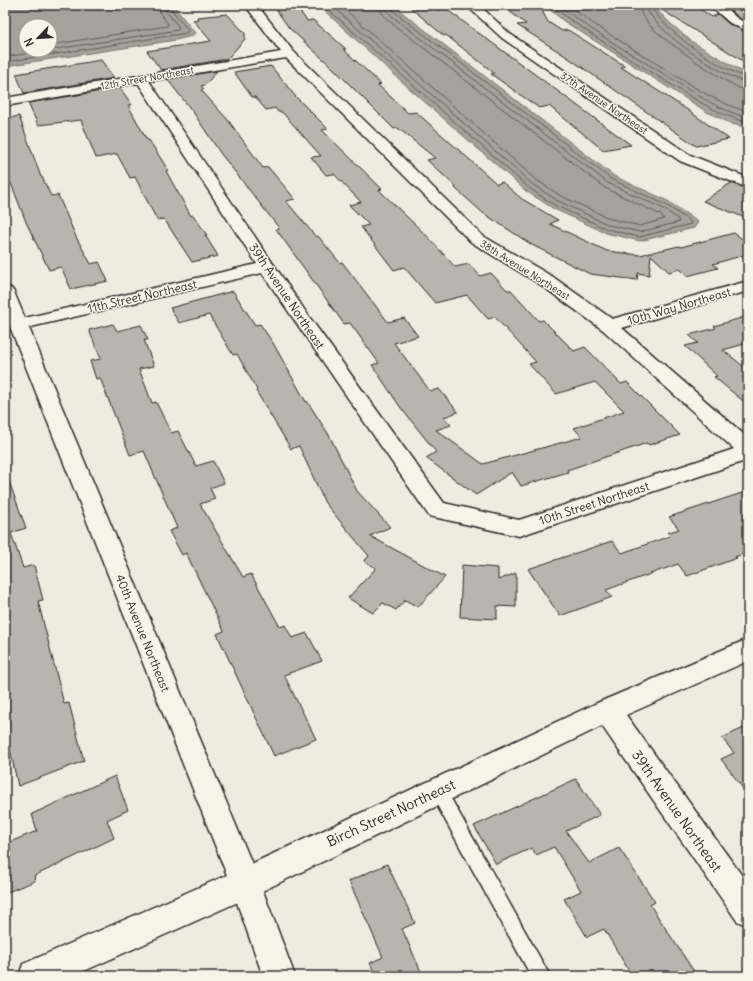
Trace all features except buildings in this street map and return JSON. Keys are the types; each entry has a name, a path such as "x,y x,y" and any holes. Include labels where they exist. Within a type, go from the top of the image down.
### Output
{"street":[{"name":"38th Avenue Northeast","path":"251,5 289,54 478,239 547,281 609,326 748,451"},
{"name":"37th Avenue Northeast","path":"472,5 506,36 685,158 748,183"},
{"path":"715,5 734,21 748,29"},
{"name":"12th Street Northeast","path":"5,102 289,54"},
{"name":"39th Avenue Northeast","path":"141,79 302,321 437,510"},
{"name":"11th Street Northeast","path":"18,325 267,267"},
{"name":"10th Way Northeast","path":"609,326 748,286"},
{"name":"40th Avenue Northeast","path":"5,292 245,883 279,976"},
{"name":"10th Street Northeast","path":"437,510 519,528 748,451"},
{"name":"Birch Street Northeast","path":"35,976 245,883 607,711 748,650"},
{"name":"39th Avenue Northeast","path":"607,711 748,910"}],"lane":[{"path":"438,791 541,976"}],"water":[{"path":"5,5 173,5 195,33 192,36 176,40 58,58 58,18 18,18 18,58 58,58 5,66"},
{"path":"318,5 394,5 614,176 668,201 698,222 694,228 640,241 606,233 554,209 526,191 410,89"},
{"path":"544,5 652,5 691,41 748,75 748,128 732,124 707,112 565,22"}]}
